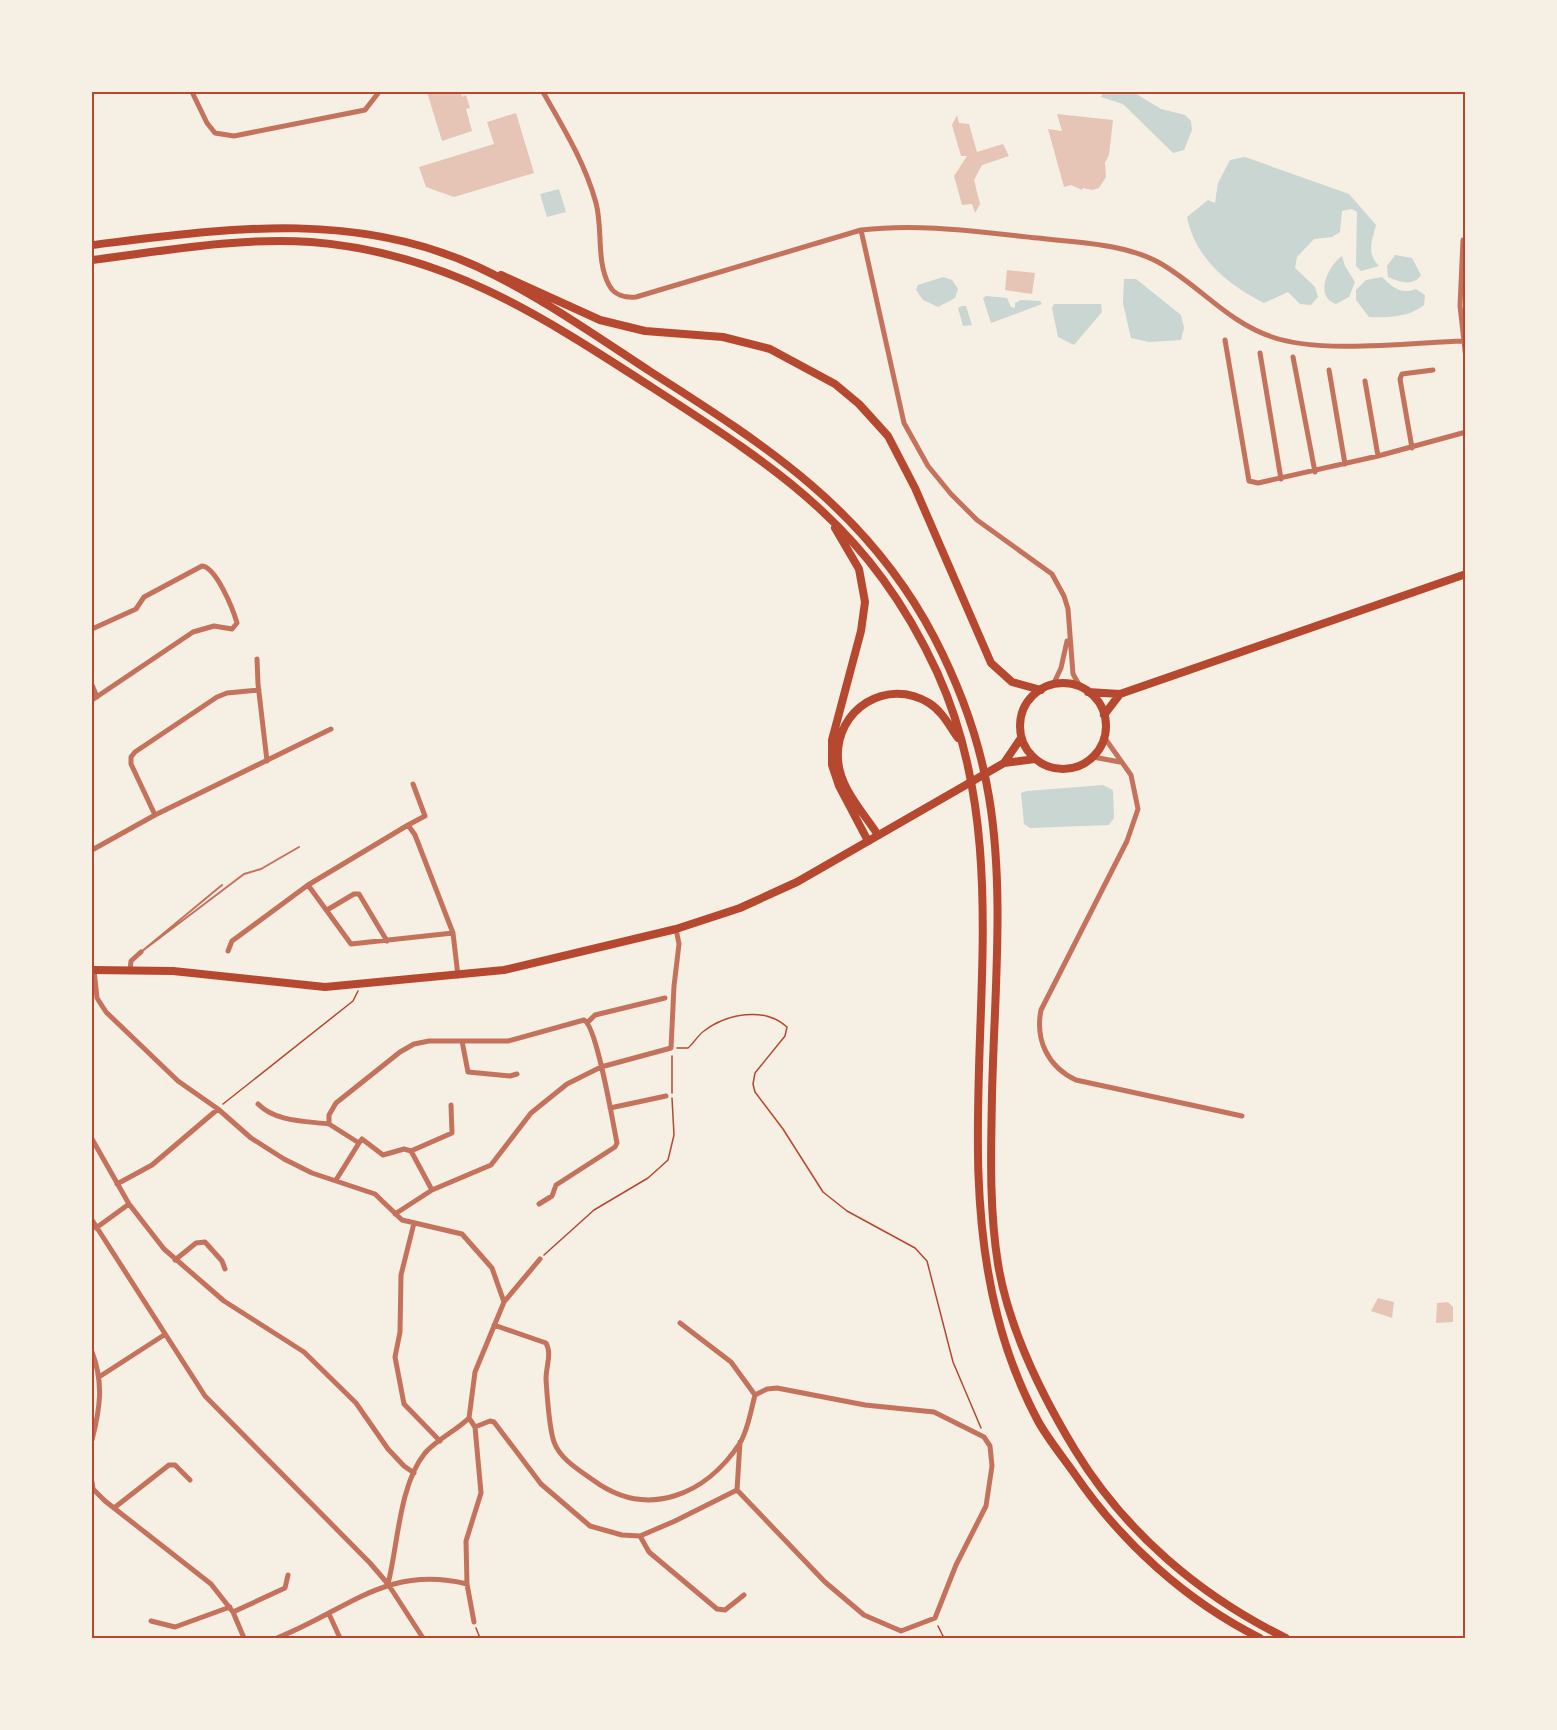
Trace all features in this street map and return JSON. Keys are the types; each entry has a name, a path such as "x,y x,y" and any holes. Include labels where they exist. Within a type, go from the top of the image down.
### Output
{"highway":[{"path":"92,244 275,226 343,230 396,240 509,278 571,309 600,320 645,331 723,337 770,349 835,384 859,404 888,436 915,488 991,663 1012,682 1041,690"},
{"path":"92,260 219,245 311,242 389,252 436,267 512,300 564,330 767,463 826,512 892,590 911,621 938,675 966,758 975,804 983,912 979,1167 982,1222 997,1313 1011,1358 1039,1422 1079,1481 1115,1525 1163,1574 1209,1608 1260,1638"},
{"path":"480,268 578,324 756,439 831,501 869,540 897,576 934,638 965,707 990,799 997,911 991,1162 993,1229 999,1271 1026,1356 1050,1410 1088,1472 1129,1523 1192,1580 1227,1604 1286,1638"},
{"path":"826,512 855,559 864,592 861,631 831,753 835,777 868,841"},
{"path":"878,835 844,782 838,759 842,731 858,708 864,702 879,696 908,694 931,704 962,743"}],"main road":[{"path":"1085,690 1098,703 1104,715 1104,737 1093,757 1074,768 1063,769 1052,768 1035,759 1021,738 1021,716 1032,697 1041,690 1053,685 1066,684 1085,690 1120,694 1466,574"},
{"path":"1104,715 1120,694"},
{"path":"1004,763 1021,738"},
{"path":"93,970 184,972 325,987 504,970 676,929 740,908 788,886 1004,763 1035,759"}],"street":[{"path":"192,92 207,123 215,133 234,136 365,110 379,92"},
{"path":"543,92 586,172 598,215 605,276 613,291 621,296 636,297 861,230 894,227 942,228 1126,250 1167,268 1238,322 1271,337 1296,343 1324,346 1462,341"},
{"path":"861,230 904,423 928,466 951,494 977,520 1052,574 1068,609 1068,637 1074,674 1085,690"},
{"path":"1462,240 1460,306 1462,341 1466,359"},
{"path":"1225,340 1249,481 1258,483 1315,472 1466,432"},
{"path":"1260,354 1281,479"},
{"path":"1293,357 1315,472"},
{"path":"1329,370 1346,464"},
{"path":"1412,448 1400,379 1402,374 1409,371 1433,370"},
{"path":"1365,381 1378,456"},
{"path":"92,629 136,609 144,597 202,566 209,568 215,574 235,618 234,628 214,626 193,632 94,698 92,685"},
{"path":"1053,685 1061,668 1068,637"},
{"path":"257,659 267,761"},
{"path":"155,815 131,764 131,757 135,752 217,697 227,693 259,690"},
{"path":"92,850 155,815 331,729"},
{"path":"1104,737 1131,776 1136,790 1138,808 1133,827 1041,1010 1041,1041 1055,1065 1076,1080 1242,1116"},
{"path":"1093,757 1122,763"},
{"path":"228,951 231,941 308,885 424,816 413,784"},
{"path":"408,825 415,835 453,933 459,976"},
{"path":"308,885 351,944 453,933"},
{"path":"327,910 354,894 359,894 387,941"},
{"path":"395,1215 432,1190 491,1165 540,1105 567,1084 602,1067 671,1048 679,944 676,929"},
{"path":"130,970 131,961 141,952"},
{"path":"93,970 98,998 106,1012 178,1081 219,1108 251,1138 276,1155 312,1173 375,1194 395,1215 414,1223 462,1234 492,1268 504,1302"},
{"path":"588,1022 595,1015 665,998"},
{"path":"329,1124 329,1115 336,1103 400,1052 420,1043 516,1040 580,1020 588,1022"},
{"path":"539,1204 552,1196 556,1185 615,1147 602,1067 588,1022"},
{"path":"462,1041 468,1072 510,1076 517,1074"},
{"path":"610,1108 666,1096"},
{"path":"258,1104 280,1118 329,1124 359,1143"},
{"path":"336,1180 362,1139 386,1155 404,1149 411,1151 450,1136 453,1129 451,1105"},
{"path":"117,1184 152,1165 219,1108"},
{"path":"93,1144 129,1204 151,1234 175,1260 232,1308 304,1352 356,1403 388,1449 414,1473"},
{"path":"411,1151 432,1190"},
{"path":"96,1228 129,1204"},
{"path":"92,1220 164,1335 212,1404 335,1526 388,1584 423,1638"},
{"path":"414,1223 401,1275 400,1332 395,1357 404,1404 440,1441"},
{"path":"175,1260 196,1243 205,1242 222,1261 225,1269"},
{"path":"474,1622 466,1584 466,1541 481,1493 474,1427 469,1418 476,1372 504,1302 540,1259"},
{"path":"680,1323 731,1362 755,1395"},
{"path":"494,1325 546,1343 548,1348 546,1379 554,1442 568,1461 601,1486 634,1499 677,1498 704,1484 740,1442"},
{"path":"99,1377 164,1335"},
{"path":"92,1352 99,1377 100,1401 92,1437"},
{"path":"777,1388 865,1405 934,1412 984,1437 990,1446 992,1466 986,1506 960,1557 935,1618 901,1631 864,1615 825,1582 737,1490 740,1442 755,1395 777,1388"},
{"path":"388,1584 397,1530 414,1473 426,1453 469,1418"},
{"path":"474,1427 490,1421 494,1422 541,1484 590,1526 622,1535 640,1536 737,1490"},
{"path":"114,1508 169,1465 175,1465 190,1480"},
{"path":"92,1482 92,1490 211,1584 231,1610 244,1638"},
{"path":"640,1536 650,1552 717,1609 725,1610 744,1595"},
{"path":"152,1621 175,1626 231,1610 285,1587 288,1575"},
{"path":"277,1638 388,1584 421,1578 466,1584"},
{"path":"329,1614 340,1638"}],"lane":[{"path":"141,952 244,874 261,869 299,847"},
{"path":"141,952 222,885"}],"path":[{"path":"219,1108 357,997 358,992"},
{"path":"540,1259 594,1210 648,1178 668,1160 674,1135 671,1048 688,1048 701,1033 712,1025 739,1015 758,1015 787,1027 785,1036 755,1073 753,1084 755,1092 783,1129 823,1192 847,1211 915,1248 927,1261 953,1362 984,1437"},
{"path":"935,1618 944,1638"},
{"path":"474,1622 480,1638"}],"shaded area":[{"path":"1103,92 1133,92 1161,109 1185,115 1191,121 1192,130 1184,150 1173,153 1123,104 1101,97"},
{"path":"1245,157 1349,194 1376,225 1371,252 1379,266 1361,271 1356,266 1357,212 1352,209 1342,211 1340,232 1332,237 1314,239 1297,257 1295,268 1315,287 1318,297 1311,305 1300,304 1288,292 1264,303 1226,279 1215,269 1197,245 1187,217 1208,200 1215,203 1218,183 1230,160"},
{"path":"559,189 566,212 547,217 540,194"},
{"path":"1395,255 1412,258 1421,275 1418,279 1406,282 1388,277 1387,266"},
{"path":"1342,256 1355,282 1349,297 1336,304 1329,300 1324,288 1328,273"},
{"path":"943,277 952,280 958,289 955,298 938,307 923,300 916,290 918,285"},
{"path":"1382,277 1397,289 1411,291 1416,289 1425,295 1424,305 1405,314 1391,317 1369,317 1356,300 1356,290 1366,280"},
{"path":"1124,279 1136,279 1181,315 1184,328 1181,340 1149,342 1131,338 1123,303"},
{"path":"986,296 1007,298 1011,307 1015,308 1015,303 1021,300 1040,301 1042,304 991,323 983,298"},
{"path":"1054,304 1101,304 1102,312 1074,345 1058,337 1052,308"},
{"path":"966,306 972,325 963,326 958,308"},
{"path":"1103,785 1113,790 1114,818 1109,825 1030,828 1024,824 1021,793"}],"building":[{"path":"427,92 460,92 462,97 466,95 470,108 466,109 472,131 442,141"},
{"path":"516,113 534,173 454,197 426,187 419,167 494,144 487,122"},
{"path":"1057,114 1113,120 1109,155 1105,163 1106,177 1099,188 1092,190 1083,188 1082,190 1071,185 1064,187 1048,129 1062,131"},
{"path":"957,115 959,123 969,124 977,152 1003,144 1009,156 982,165 974,180 980,204 975,213 972,204 962,205 954,176 967,156 961,156 952,125"},
{"path":"1007,270 1035,273 1032,294 1005,290"},
{"path":"1378,1298 1394,1302 1392,1318 1371,1311"},
{"path":"1448,1302 1453,1307 1453,1322 1436,1323 1437,1303"}]}
